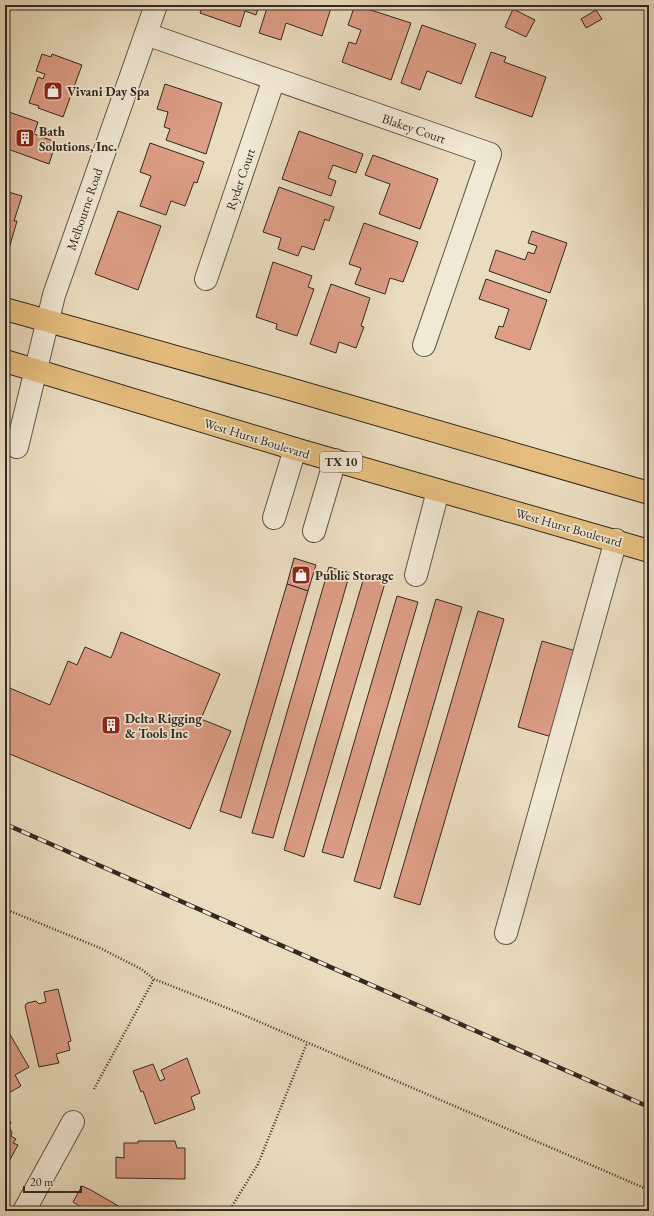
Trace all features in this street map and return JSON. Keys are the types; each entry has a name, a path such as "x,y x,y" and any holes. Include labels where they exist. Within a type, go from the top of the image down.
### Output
{"main road":[{"path":"5,310 283,387 649,494"},
{"name":"West Hurst Boulevard","path":"5,361 295,449 438,491 616,540 649,551"}],"street":[{"name":"Melbourne Road","path":"17,447 54,295 156,5"},
{"name":"Blakey Court","path":"146,34 490,154 424,345"},
{"name":"Ryder Court","path":"206,279 274,79"},
{"path":"274,518 295,449"},
{"path":"314,531 335,460"},
{"path":"416,575 438,491"},
{"path":"506,933 616,540"},
{"path":"24,1211 73,1122"}],"path":[{"path":"5,909 100,948 141,968 154,979 232,1010 649,1190"},
{"path":"94,1089 154,979"},
{"path":"229,1211 258,1164 307,1043"}],"building":[{"path":"203,5 259,5 256,15 245,11 240,27 200,13"},
{"path":"268,5 332,5 322,36 286,23 281,40 259,33"},
{"path":"355,5 411,23 391,80 342,62 349,42 356,44 361,30 348,25"},
{"path":"513,9 535,20 526,37 505,27"},
{"path":"596,10 602,19 586,28 581,19"},
{"path":"422,25 476,44 461,84 427,71 420,90 401,83"},
{"path":"491,52 506,57 504,62 546,77 532,117 475,97"},
{"name":"Vivani Day Spa","path":"42,54 51,57 52,54 82,65 63,117 29,103 38,77 43,79 45,74 36,71"},
{"path":"165,84 222,103 206,154 166,140 170,129 164,127 168,112 157,109"},
{"name":"Bath Solutions, Inc.","path":"6,111 38,122 34,134 56,142 49,164 5,148"},
{"path":"299,131 363,154 356,173 333,165 328,178 336,181 331,196 282,179"},
{"path":"150,143 204,162 197,183 194,182 185,206 171,201 166,215 140,206 151,176 140,172"},
{"path":"373,155 438,179 420,229 379,214 390,184 365,175"},
{"path":"279,187 334,207 329,221 325,219 314,250 302,246 298,256 278,249 281,238 263,232"},
{"path":"5,191 22,196 14,221 17,221 6,259"},
{"path":"118,211 161,226 138,290 95,274"},
{"path":"364,223 418,242 403,282 390,278 385,294 355,284 361,268 349,264"},
{"path":"532,231 567,243 550,293 489,271 496,250 525,260 528,252 534,254 537,246 528,243"},
{"path":"273,262 312,276 308,287 314,289 297,336 276,329 277,324 256,317"},
{"path":"486,279 547,300 530,350 495,338 499,326 503,327 509,309 479,299"},
{"path":"331,284 370,298 361,326 364,327 356,348 339,342 336,353 310,344"},
{"name":"Public Storage","path":"294,558 316,565 308,591 287,584"},
{"path":"329,567 350,573 273,838 252,833"},
{"path":"364,577 385,583 304,857 284,850"},
{"path":"287,584 308,591 241,818 220,811"},
{"path":"397,596 418,602 343,858 322,852"},
{"path":"436,599 462,607 380,889 354,881"},
{"path":"478,611 504,619 420,905 394,897"},
{"name":"Delta Rigging & Tools Inc","path":"121,632 220,674 201,719 231,731 190,829 5,752 5,686 50,705 68,661 77,665 85,647 111,658"},
{"path":"542,641 576,651 552,737 518,727"},
{"path":"58,989 71,1041 68,1042 70,1050 56,1054 59,1063 39,1067 25,1006 27,1003 36,1001 39,1004 46,1002 44,992"},
{"path":"5,1026 29,1067 15,1075 21,1086 5,1095"},
{"path":"187,1058 200,1093 191,1097 195,1109 155,1124 143,1091 141,1092 133,1071 153,1064 160,1081 165,1079 161,1070"},
{"path":"5,1119 11,1122 9,1126 12,1133 11,1136 16,1139 13,1143 18,1145 8,1163 5,1161"},
{"path":"138,1141 175,1141 177,1148 185,1148 185,1179 116,1178 116,1157 124,1158 124,1143 138,1143"},
{"path":"82,1186 127,1211 81,1211 83,1208 73,1202"}],"railway":[{"path":"5,824 649,1107"}],"place":[{"name":"Vivani Day Spa","path":"53,91"},
{"name":"Bath Solutions, Inc.","path":"25,138"},
{"name":"Public Storage","path":"301,575"},
{"name":"Delta Rigging & Tools Inc","path":"111,725"}]}
